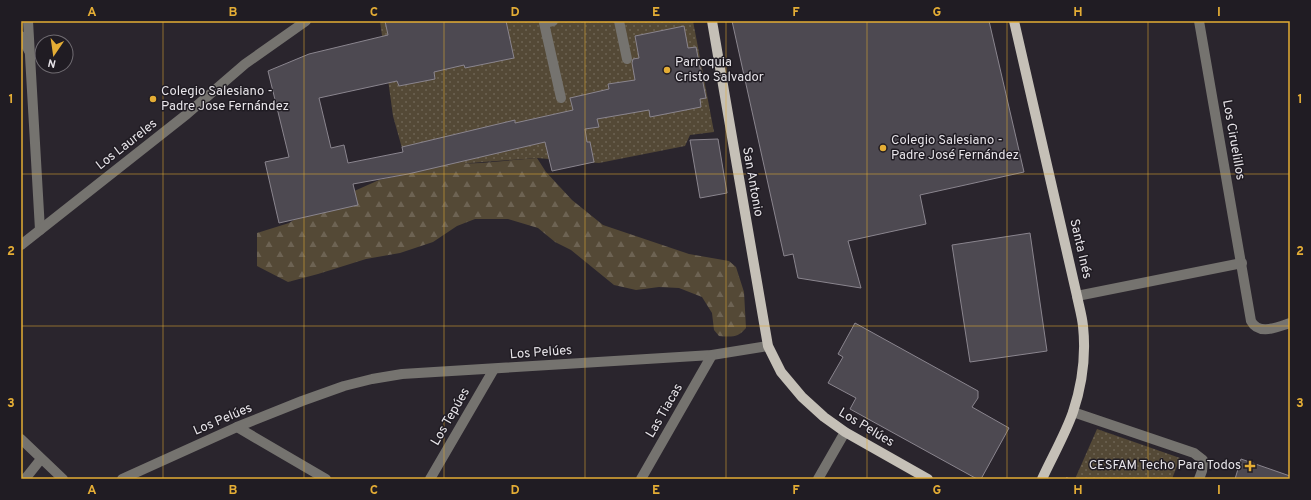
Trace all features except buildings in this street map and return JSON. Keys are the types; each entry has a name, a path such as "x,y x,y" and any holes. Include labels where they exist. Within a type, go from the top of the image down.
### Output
{"main road":[{"name":"San Antonio","path":"712,21 768,346"},
{"name":"Santa Inés","path":"1014,21 1083,326 1084,357 1073,412 1042,479"},
{"name":"Los Pelúes","path":"768,346 781,372 802,397 824,417 845,432 928,479"}],"street":[{"path":"28,21 40,230"},
{"name":"Los Laureles","path":"21,245 187,114 245,64 306,21"},
{"path":"553,21 544,23 561,98"},
{"path":"619,21 627,58"},
{"name":"Los Ciruelillos","path":"1199,21 1251,321 1254,326 1263,330 1290,323"},
{"path":"21,36 30,54"},
{"path":"1077,296 1242,263"},
{"name":"Los Pelúes","path":"122,479 237,427 337,388 372,379 402,374 712,355 768,346"},
{"name":"Las Tiacas","path":"641,479 712,355"},
{"name":"Los Tepúes","path":"430,479 494,369"},
{"path":"1073,412 1194,453 1203,460 1202,471 1199,479"},
{"path":"237,427 326,479"},
{"path":"818,479 845,432"},
{"path":"21,439 63,479"},
{"path":"25,479 41,459"}],"green space":[{"path":"380,21 693,21 714,132 690,135 685,146 599,163 537,158 470,163 409,173 393,116"},
{"path":"537,158 546,172 572,200 603,225 689,254 729,261 736,267 744,292 746,328 740,334 734,336 719,336 714,330 712,313 702,297 679,288 659,287 636,290 614,285 571,250 555,242 538,228 508,219 475,219 457,226 433,242 400,253 366,259 288,282 257,266 257,233 289,223 316,206 379,180 453,164"},
{"path":"1097,429 1180,458 1172,479 1075,479"}],"place":[{"name":"Parroquia Cristo Salvador","path":"667,70"},
{"name":"Colegio Salesiano - Padre Jose Fernández","path":"153,99"},
{"name":"Colegio Salesiano - Padre José Fernández","path":"883,148"},
{"name":"CESFAM Techo Para Todos","path":"1250,466"}]}
